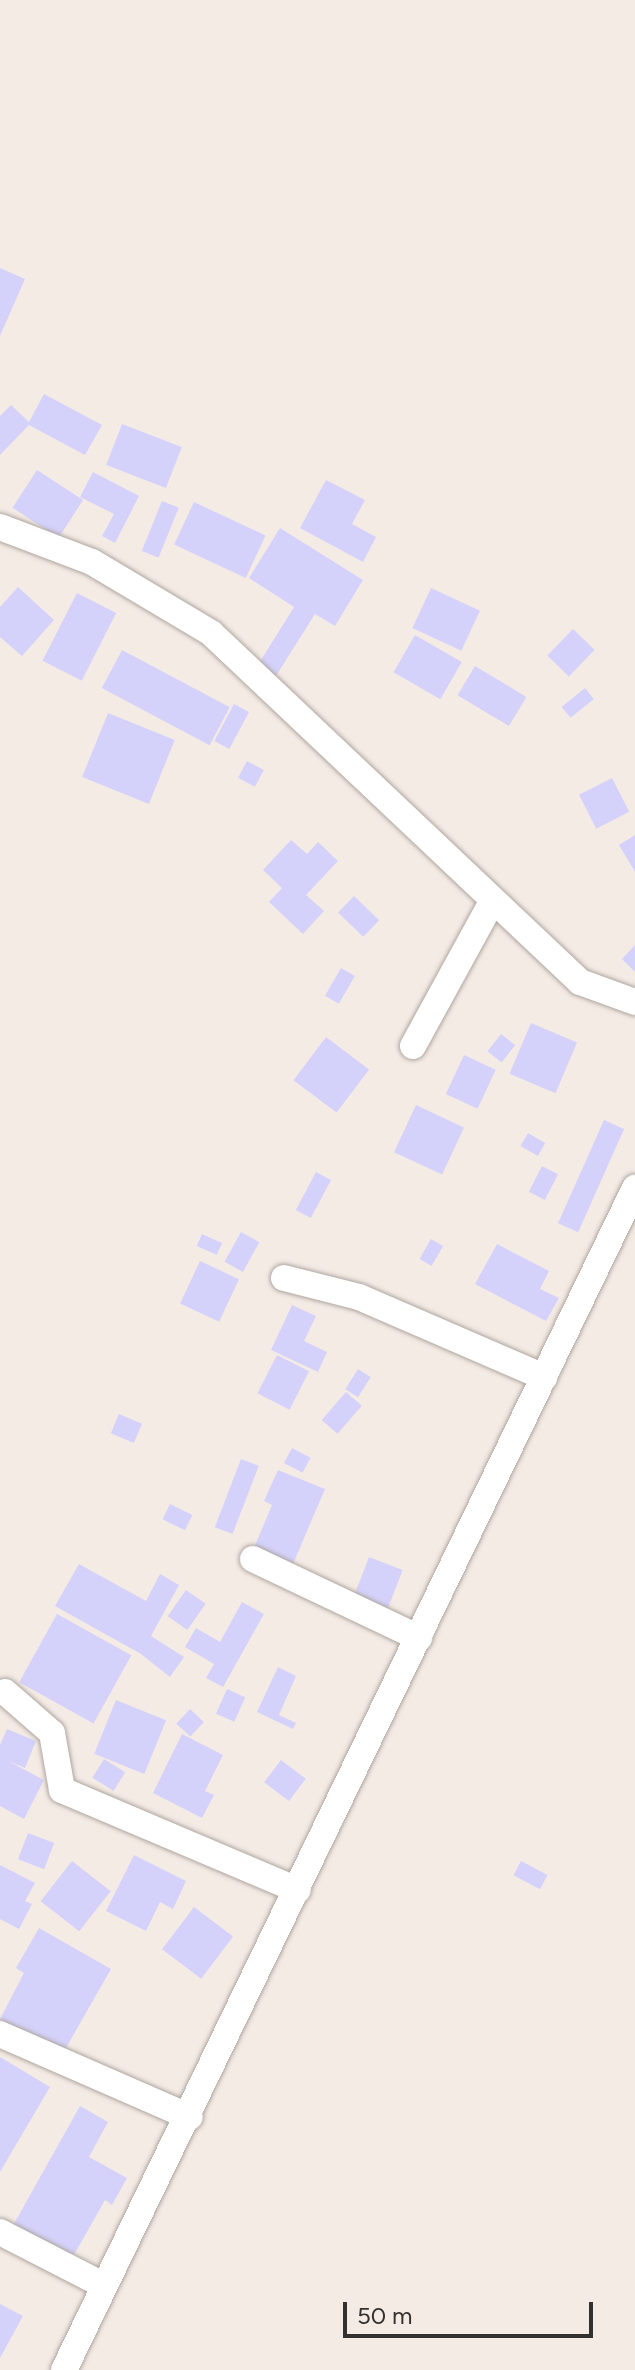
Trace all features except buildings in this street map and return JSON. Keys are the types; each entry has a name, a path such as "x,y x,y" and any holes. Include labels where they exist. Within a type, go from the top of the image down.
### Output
{"street":[{"path":"0,527 92,562 211,633 580,982 635,1002"},
{"path":"413,1046 493,900"},
{"path":"64,2370 103,2285 190,2117 635,1188"},
{"path":"284,1278 359,1297 544,1377"},
{"path":"253,1559 419,1638"},
{"path":"5,1692 52,1733 62,1790 298,1890"},
{"path":"0,2034 190,2117"},
{"path":"0,2232 103,2285"}]}
